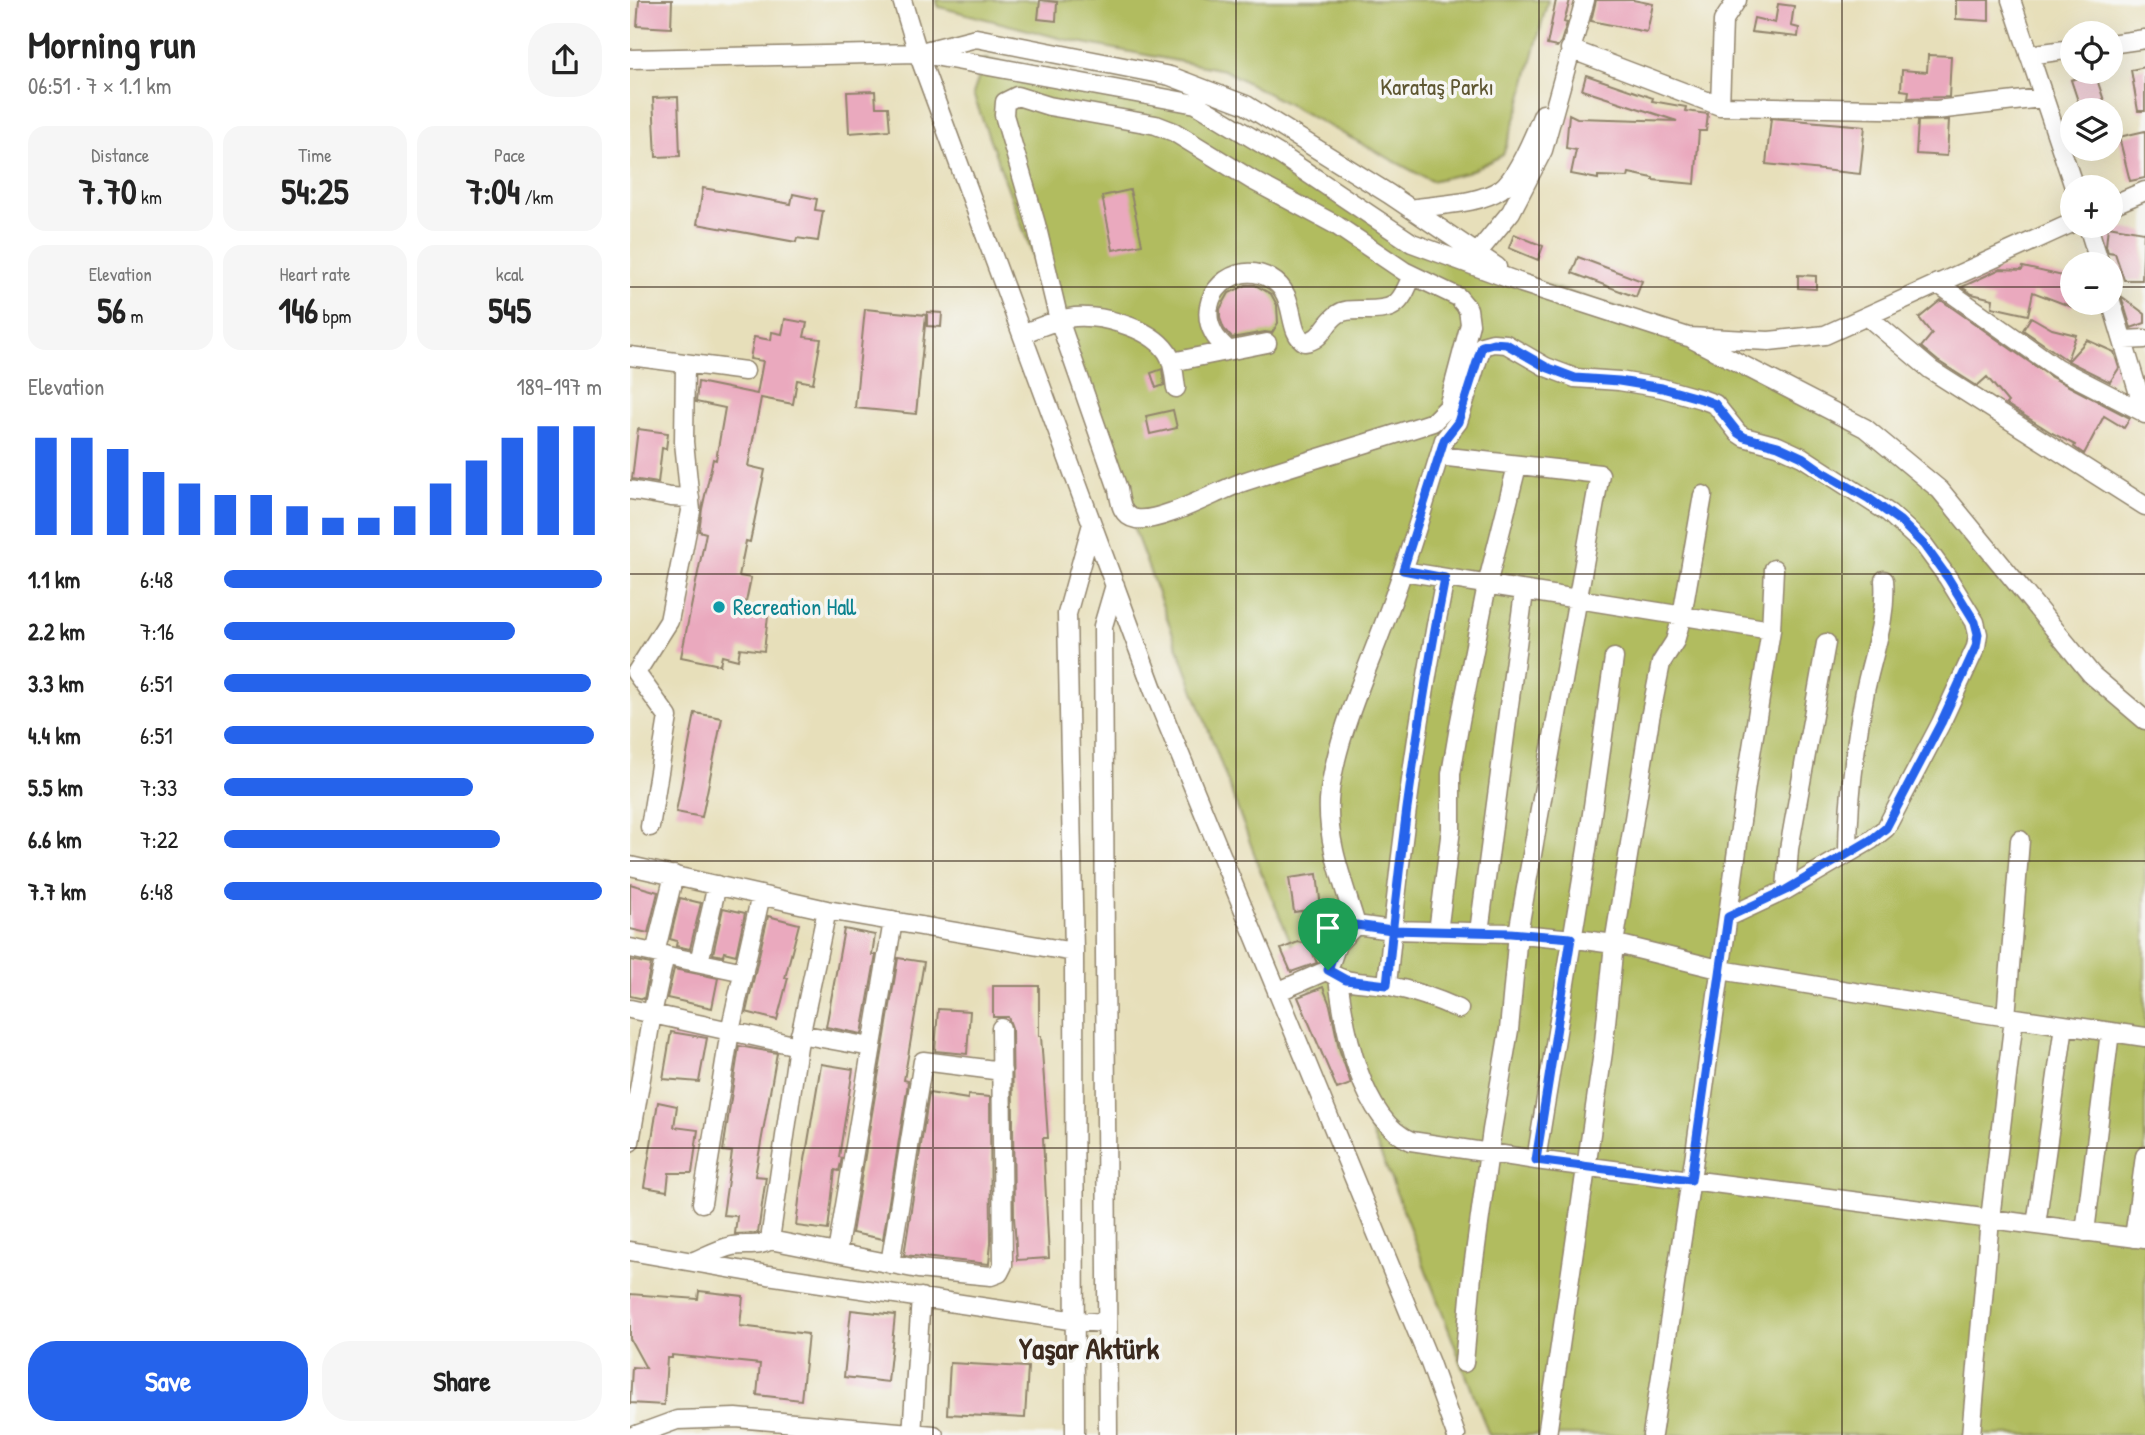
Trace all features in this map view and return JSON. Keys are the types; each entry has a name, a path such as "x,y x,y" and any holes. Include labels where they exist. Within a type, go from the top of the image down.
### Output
{"street":[{"path":"902,0 918,53 1153,689 1430,1363 1456,1435"},
{"path":"1472,258 1511,212 1543,150 1584,0"},
{"path":"1720,106 1723,20 1737,0"},
{"path":"2011,0 2070,175"},
{"path":"918,53 976,38 1170,76 1245,105 1411,209 1472,258 1521,283 1688,337 1865,428 1940,490 2092,675 2145,720"},
{"path":"2123,42 2145,39"},
{"path":"1411,209 1476,198 1502,188 1527,154 1570,49"},
{"path":"1570,49 1720,106 1936,110 2042,98"},
{"path":"2029,55 2060,51"},
{"path":"630,59 918,53 1196,104 1282,156 1412,243 1472,258"},
{"path":"1013,96 1022,97 1049,106 1164,127 1251,180 1336,225 1408,273 1458,297 1465,303 1471,316 1448,407 1438,419 1245,481 1164,514 1139,519 1128,515 1122,509 1118,489 1059,320 1036,224 1003,110 1005,102 1013,96"},
{"path":"2123,200 2145,191"},
{"path":"1688,337 1769,341 1825,335 2060,228"},
{"path":"1228,350 1215,336 1209,310 1213,292 1221,282 1241,274 1259,274 1279,285 1289,303 1296,335 1305,342 1318,338 1333,318 1342,312 1387,309 1397,304 1404,296 1412,243"},
{"path":"1937,283 2057,368 2145,414"},
{"path":"2116,315 2145,414"},
{"path":"1867,316 1931,370 2145,506"},
{"path":"1022,334 1059,320 1096,317 1122,323 1159,343 1172,362 1176,388"},
{"path":"2124,340 2145,339"},
{"path":"1172,362 1266,343"},
{"path":"1356,925 1333,848 1329,817 1332,779 1343,736 1403,570 1444,440 1458,422 1482,346 1500,343 1564,375 1662,388 1715,404 1744,437 1778,446 1802,457 1868,498 1910,530 1937,561 1975,622 1977,640 1941,723 1891,821 1871,840 1786,890 1728,917"},
{"path":"630,356 745,371"},
{"path":"650,827 668,717 636,673 669,621 691,511 684,442 685,363"},
{"path":"1439,456 1600,474 1518,933 1509,1030 1472,1275 1464,1363"},
{"path":"1437,932 1451,829 1451,774 1487,585 1517,466"},
{"path":"630,490 690,498"},
{"path":"1547,1435 1603,1052 1614,944 1661,663 1675,641 1682,616 1703,495"},
{"path":"1075,1435 1074,952 1067,614 1092,524"},
{"path":"1652,1435 1772,630 1774,569"},
{"path":"1403,570 1524,592 1772,630"},
{"path":"1387,985 1416,735 1445,578"},
{"path":"1848,853 1852,783 1865,694 1883,622 1884,580"},
{"path":"1108,1435 1104,626 1115,585"},
{"path":"1479,932 1524,592"},
{"path":"1786,890 1789,849 1826,643"},
{"path":"1536,1160 1587,849 1614,658"},
{"path":"1971,1435 2010,1017 2020,840"},
{"path":"630,866 827,910 1074,952"},
{"path":"631,1134 674,876"},
{"path":"699,962 717,885"},
{"path":"702,1203 730,1031 761,895"},
{"path":"770,1240 799,1040 827,910"},
{"path":"836,1253 893,921"},
{"path":"1356,925 1392,930 1518,933 1614,944 1721,970 2145,1037"},
{"path":"1356,925 1337,944 1333,974 1354,1056 1382,1119 1396,1133 1411,1141 1489,1154 2140,1239 2145,1156"},
{"path":"630,948 744,971"},
{"path":"1278,992 1333,974 1413,991 1459,1009"},
{"path":"630,1009 730,1031 871,1047"},
{"path":"2036,1225 2064,1025"},
{"path":"694,1261 735,1245 762,1245 770,1240 918,1269 991,1276 1002,1269 1001,1028"},
{"path":"2085,1232 2110,1032"},
{"path":"890,1264 923,1061 1002,1071"},
{"path":"630,1251 768,1275 1076,1321 1107,1323"},
{"path":"912,1434 921,1297"},
{"path":"636,1435 736,1418 934,1435"}],"green space":[{"name":"Karataş Parkı","path":"936,0 1548,0 1520,105 1503,155 1466,173 1431,181 1224,70 1063,39 939,7"},
{"path":"985,59 1199,105 1423,246 1619,308 1869,429 1944,491 2095,677 2145,714 2145,1435 1489,1435 1389,1174 1261,872 973,94"}],"building":[{"path":"639,0 672,0 671,28 637,26"},
{"path":"1040,0 1057,2 1056,21 1038,19"},
{"path":"1556,0 1570,0 1564,22 1567,23 1557,47 1547,45"},
{"path":"1596,0 1633,0 1653,4 1647,32 1591,21"},
{"path":"1956,0 1989,0 1989,21 1956,19"},
{"path":"1778,4 1794,6 1791,26 1799,28 1798,37 1751,32 1754,18 1775,23"},
{"path":"1928,55 1951,56 1949,97 1908,98 1909,91 1901,90 1902,70 1927,72"},
{"path":"2145,67 2145,111 2138,111 2131,70"},
{"path":"1586,75 1653,98 1652,101 1686,107 1685,111 1708,114 1706,131 1699,131 1695,184 1653,180 1629,173 1628,177 1598,176 1598,179 1571,174 1576,150 1566,148 1569,114 1577,118 1677,121 1582,90"},
{"path":"2072,84 2099,84 2103,98 2077,98"},
{"path":"875,91 876,107 888,107 890,130 849,133 847,92"},
{"path":"678,97 680,156 656,157 653,98"},
{"path":"1771,118 1865,126 1860,174 1766,164"},
{"path":"1949,120 1947,156 1916,154 1918,121"},
{"path":"2145,131 2145,178 2130,181 2123,153 2123,136"},
{"path":"703,188 791,204 793,194 817,199 815,210 823,211 818,241 797,238 796,242 697,224"},
{"path":"1130,190 1142,244 1113,250 1102,196"},
{"path":"2123,228 2144,232 2142,280 2124,280 2123,252 2108,252 2107,238 2123,238"},
{"path":"1514,234 1543,246 1538,260 1509,248"},
{"path":"1578,257 1642,281 1636,297 1572,273"},
{"path":"2023,267 2060,275 2060,302 2033,292 2028,315 1992,307 1993,299 1972,294 1962,287 2000,269 2022,270"},
{"path":"1798,275 1816,276 1816,289 1798,288"},
{"path":"1246,285 1255,285 1271,294 1277,305 1278,323 1272,333 1232,338 1224,329 1220,309 1229,293"},
{"path":"2123,298 2145,314 2145,323 2131,328"},
{"path":"1941,300 2051,377 2130,418 2124,428 2104,416 2084,454 2074,447 2075,445 2006,404 2008,402 1987,377 1977,386 1938,361 1921,347 1932,334 1919,318"},
{"path":"865,309 926,315 916,414 855,408"},
{"path":"927,312 942,313 941,327 927,326"},
{"path":"2031,317 2052,329 2076,335 2067,360 2023,330"},
{"path":"785,319 807,323 804,337 821,339 813,383 797,380 793,404 761,398 748,466 765,470 750,542 746,541 739,576 751,578 745,607 748,608 747,613 768,616 764,651 740,648 738,660 722,656 720,665 681,657 706,533 699,531 702,509 713,459 716,460 725,408 696,402 698,382 757,394 763,361 750,359 754,337 771,340 772,332 782,334"},
{"path":"2087,340 2114,352 2119,368 2110,382 2068,361"},
{"path":"1162,369 1164,385 1156,388 1151,373"},
{"path":"1173,410 1177,428 1150,434 1146,416"},
{"path":"638,429 668,433 666,449 662,448 658,483 632,479"},
{"path":"695,713 722,718 702,817 676,812"},
{"path":"1317,874 1321,908 1294,912 1289,878"},
{"path":"630,884 658,892 648,933 630,929"},
{"path":"680,898 701,903 690,949 676,946 677,941 670,939"},
{"path":"723,908 745,913 736,955 724,952 723,956 713,954"},
{"path":"768,916 799,924 777,1020 746,1012"},
{"path":"844,929 875,935 872,955 876,955 862,1034 826,1027"},
{"path":"1298,942 1309,944 1317,963 1291,972 1281,949"},
{"path":"898,958 924,962 904,1080 908,1081 907,1090 883,1239 852,1233"},
{"path":"630,960 651,964 644,999 630,996"},
{"path":"674,969 718,978 712,1008 667,998"},
{"path":"993,986 1039,986 1039,1036 1048,1138 1043,1138 1049,1258 1017,1260 1012,1028 1008,1017 993,1017"},
{"path":"1323,987 1351,1084 1337,1089 1298,997"},
{"path":"938,1009 970,1011 967,1054 935,1051"},
{"path":"671,1032 707,1038 699,1082 663,1079"},
{"path":"739,1046 777,1053 755,1176 766,1177 758,1233 735,1234 737,1216 723,1215 732,1152 723,1151"},
{"path":"821,1064 853,1069 839,1157 842,1158 839,1171 835,1170 828,1230 796,1226"},
{"path":"929,1093 968,1099 968,1095 990,1097 989,1264 904,1255"},
{"path":"658,1102 677,1106 674,1127 698,1130 692,1173 669,1173 667,1191 644,1187"},
{"path":"699,1291 743,1296 740,1326 808,1334 801,1400 757,1395 760,1364 672,1355 672,1358 667,1358 664,1405 630,1403 632,1367 646,1368 630,1339 630,1294 698,1299"},
{"path":"851,1310 895,1315 888,1382 844,1377"},
{"path":"950,1363 1028,1367 1025,1418 947,1414"}],"place":[{"name":"Recreation Hall","path":"719,607"}],"district":[{"name":"Yaşar Aktürk","path":"1089,1349"}],"route":[{"path":"1328,970 1337,944 1356,925 1392,930 1420,932 1510,933 1571,938 1536,1160 1691,1180 1728,917 1786,890 1871,840 1886,828 1941,723 1976,647 1978,634 1975,622 1937,561 1900,521 1791,451 1744,437 1715,404 1662,388 1575,378 1546,367 1506,344 1482,346 1458,422 1444,440 1403,570 1445,578 1408,788 1394,908 1392,930 1387,985 1338,978 1328,970"}]}
